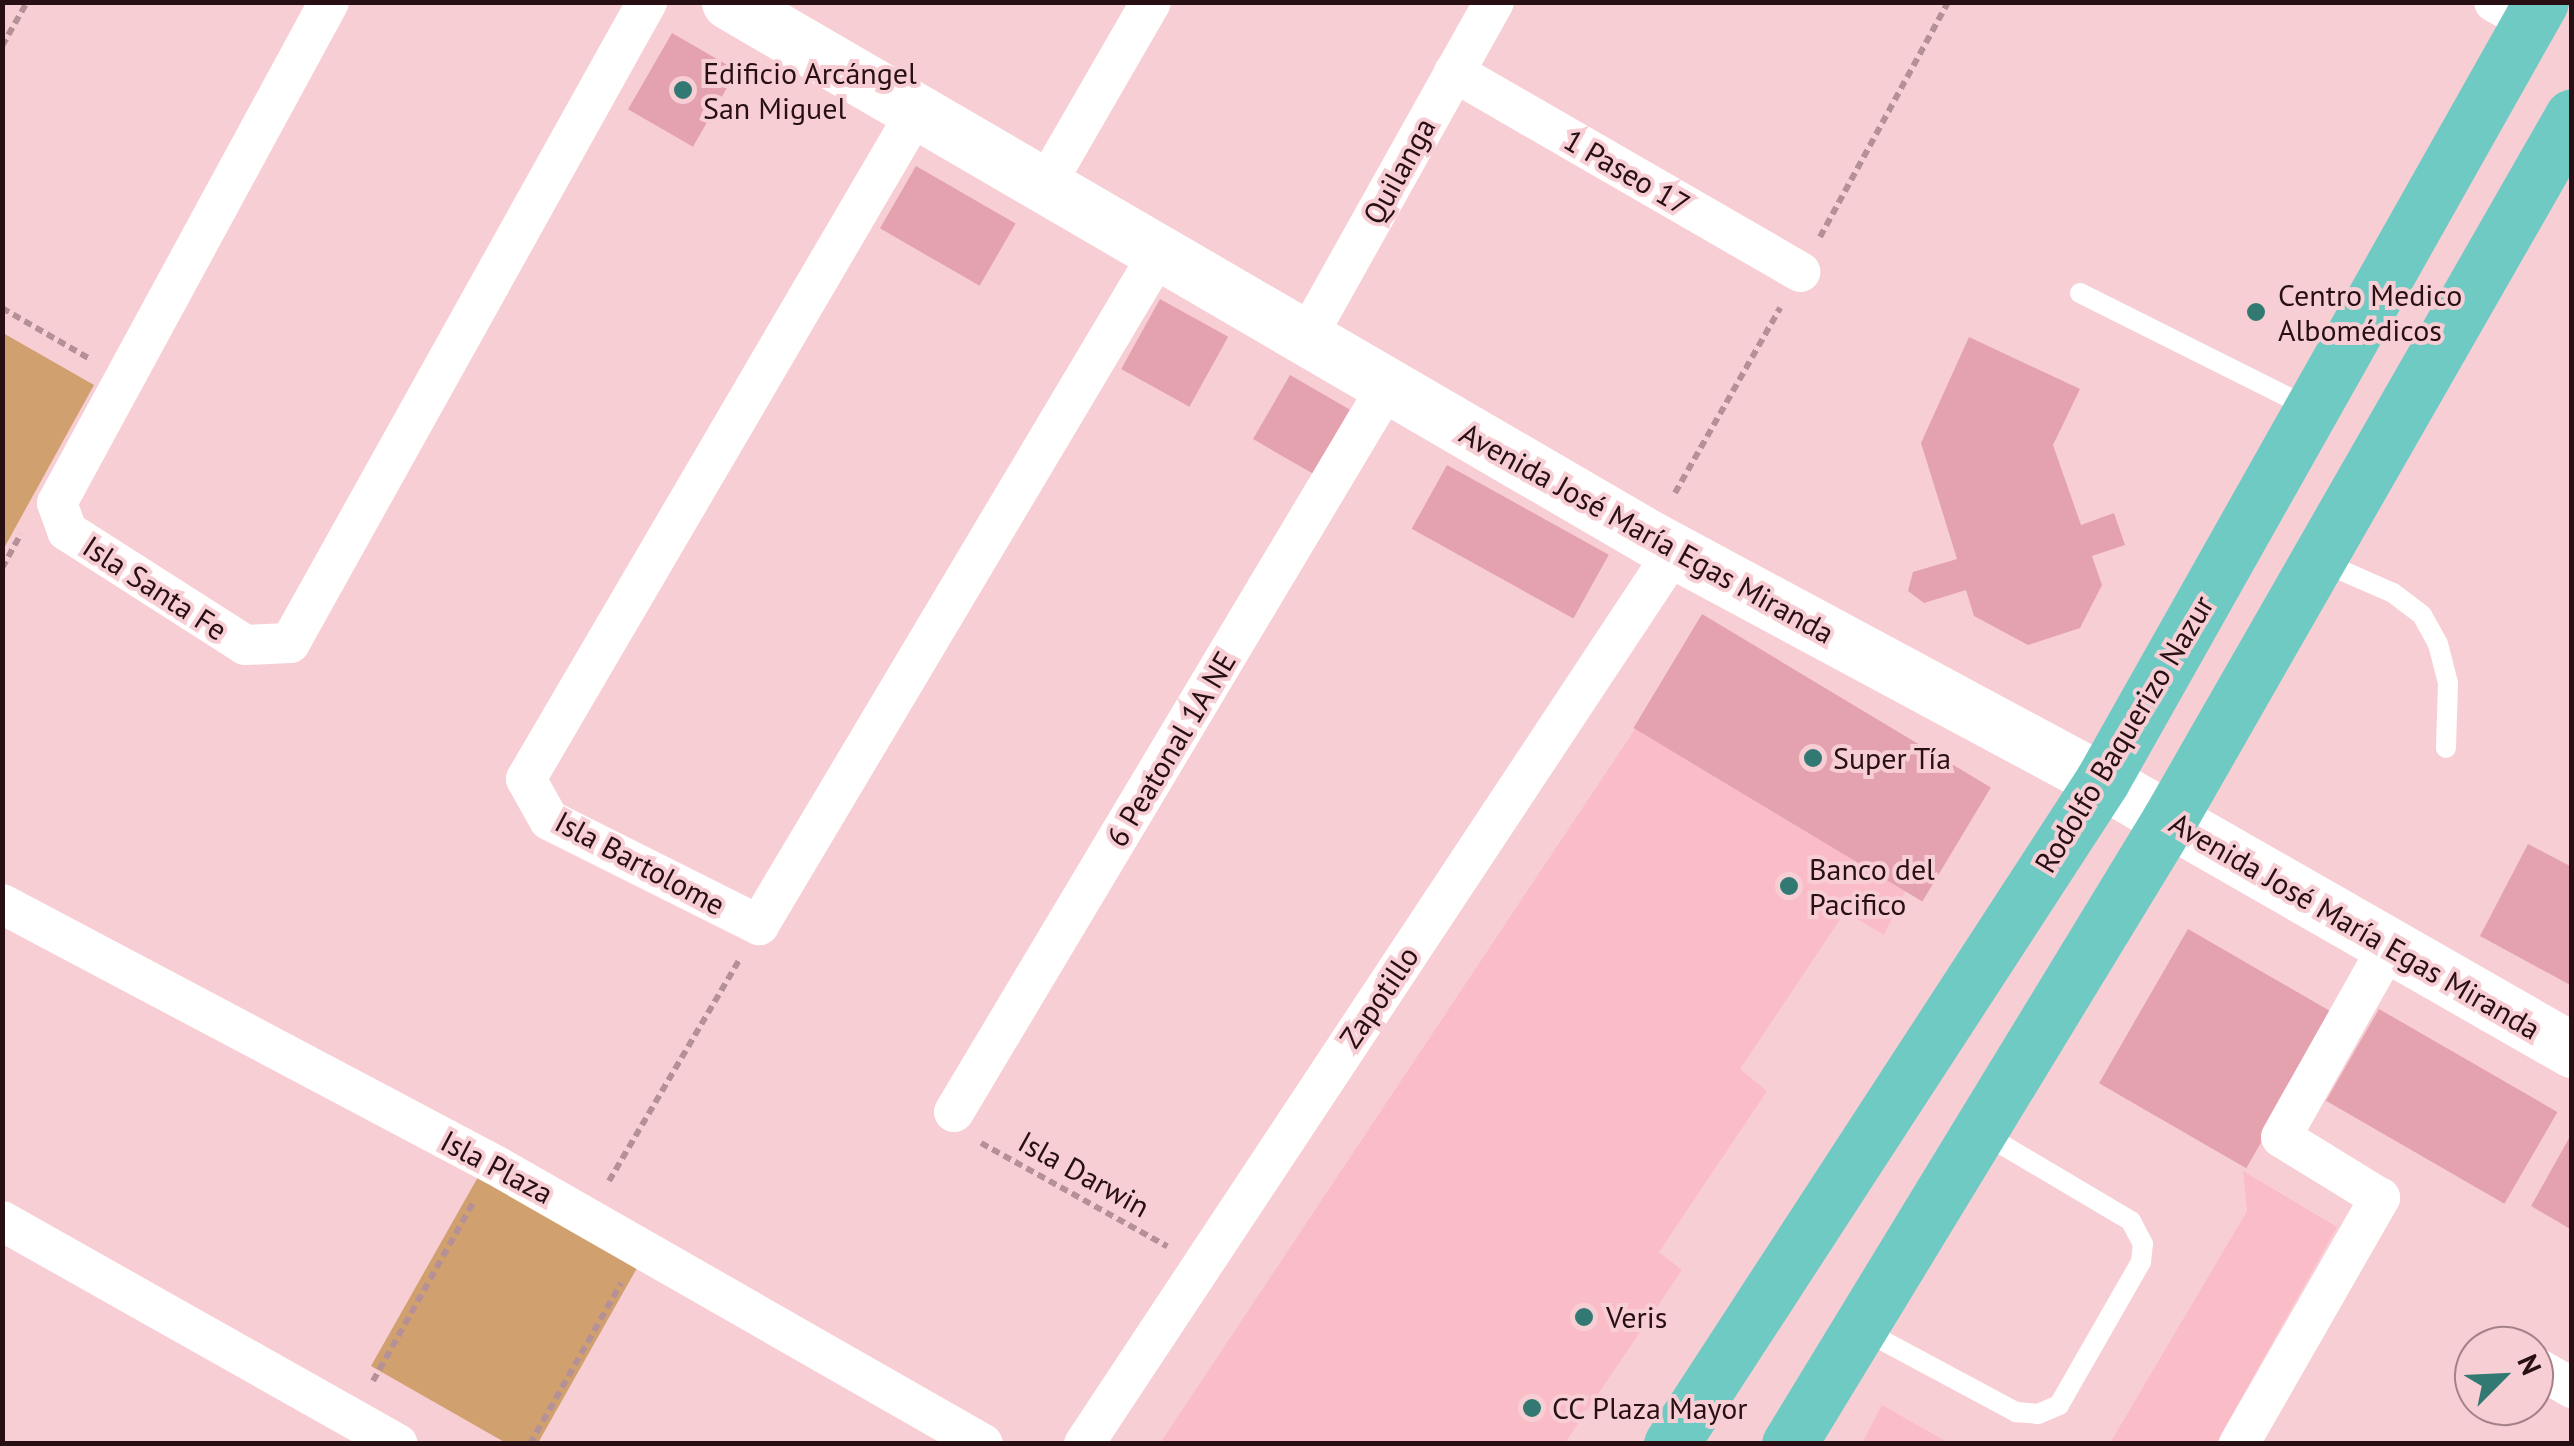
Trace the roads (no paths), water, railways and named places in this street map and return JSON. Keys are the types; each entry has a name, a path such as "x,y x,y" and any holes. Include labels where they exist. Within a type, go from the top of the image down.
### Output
{"main road":[{"name":"Rodolfo Baquerizo Nazur","path":"1671,1444 2102,781 2312,408 2522,9"},
{"path":"1788,1444 2169,820 2572,116"}],"street":[{"name":"Isla Santa Fe","path":"330,2 57,503 66,531 245,645 290,643 647,2"},
{"name":"Avenida José María Egas Miranda","path":"729,2 914,116 1674,552 2102,781 2572,1050"},
{"path":"1043,190 1151,2"},
{"name":"Quilanga","path":"1305,340 1494,2"},
{"name":"1 Paseo 17","path":"1454,72 1800,272"},
{"name":"Isla Bartolome","path":"914,116 526,779 549,820 759,925 1158,255"},
{"name":"6 Peatonal 1A NE","path":"954,1112 1388,387"},
{"name":"Zapotillo","path":"1084,1444 1674,552"},
{"name":"Isla Plaza","path":"2,904 494,1164 983,1444"},
{"path":"2239,1444 2380,1198 2281,1137 2389,946"},
{"path":"2,1221 397,1444"}],"lane":[{"path":"2080,292 2312,408"},
{"path":"2318,560 2422,615 2438,644 2448,684 2446,748"},
{"path":"1857,1326 2016,1412 2038,1414 2060,1405 2140,1262 2143,1244 2131,1221 1978,1130"}],"place":[{"name":"Edificio Arcángel San Miguel","path":"683,90"},
{"name":"Centro Medico Albomédicos","path":"2256,312"},
{"name":"Super Tía","path":"1813,758"},
{"name":"Banco del Pacifico","path":"1789,886"},
{"name":"Veris","path":"1584,1317"},
{"name":"CC Plaza Mayor","path":"1532,1408"}]}
